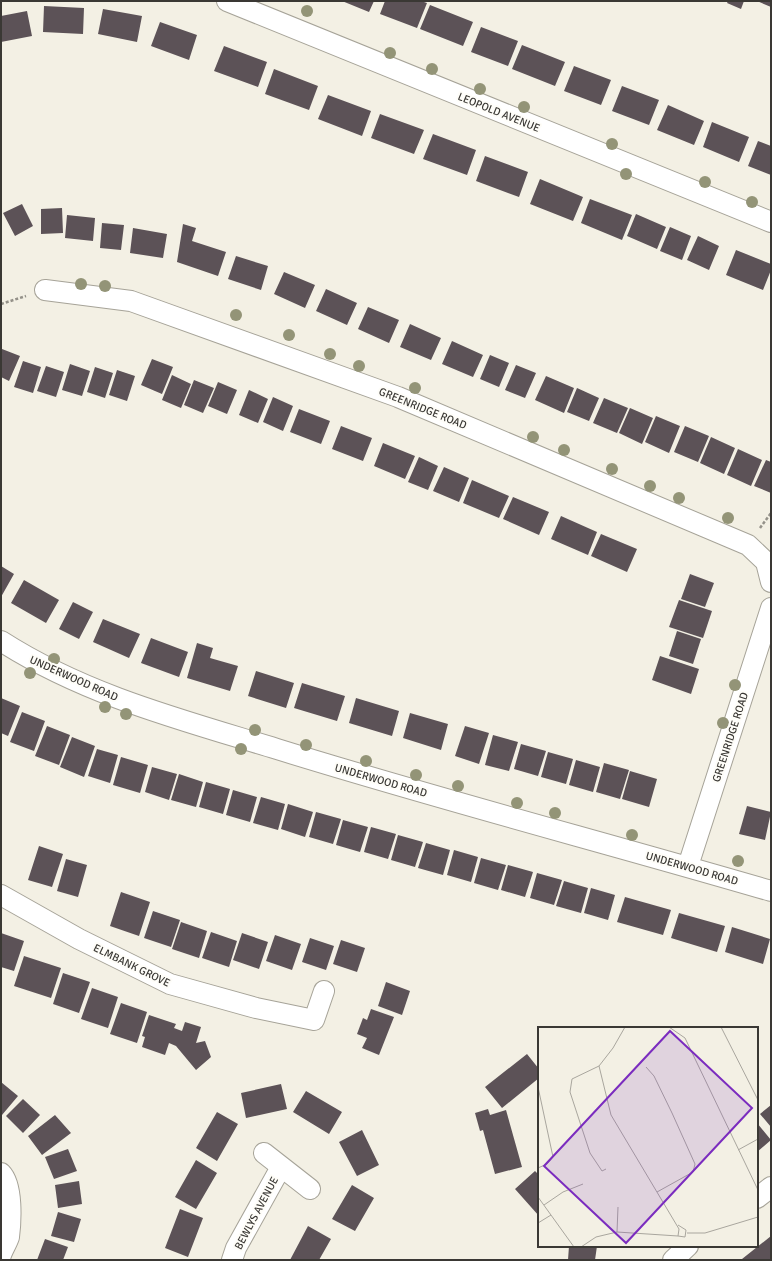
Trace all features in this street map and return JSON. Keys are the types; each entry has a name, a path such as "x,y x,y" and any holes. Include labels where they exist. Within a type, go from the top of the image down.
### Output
{"street":[{"name":"LEOPOLD AVENUE","path":"227,1 771,222"},
{"name":"GREENRIDGE ROAD","path":"45,290 131,301 398,397 748,545 766,562 771,582"},
{"name":"GREENRIDGE ROAD","path":"688,866 771,608"},
{"name":"UNDERWOOD ROAD","path":"1,641 28,658 100,692 173,717 342,769 771,890"},
{"name":"ELMBANK GROVE","path":"1,895 78,939 170,984 256,1008 314,1020 324,991"},
{"name":"BEWLYS AVENUE","path":"264,1153 310,1189"},
{"name":"BEWLYS AVENUE","path":"232,1260 236,1248 281,1167"},
{"path":"1,1173 5,1178 11,1203 8,1238 1,1254"},
{"path":"758,1197 771,1187"}],"path":[{"path":"1,304 45,290"}],"building":[{"path":"342,1 374,1 369,12"},
{"path":"385,1 421,1 427,3 417,28 380,14"},
{"path":"728,1 744,1 741,9 727,3"},
{"path":"757,1 771,1 771,7"},
{"path":"430,5 473,22 463,46 420,29"},
{"path":"44,6 84,8 83,34 43,32"},
{"path":"103,9 142,16 137,42 98,34"},
{"path":"27,11 32,36 1,42 1,16"},
{"path":"160,22 197,35 189,60 151,46"},
{"path":"481,27 518,41 508,66 471,52"},
{"path":"522,45 565,62 555,86 512,69"},
{"path":"224,46 267,62 258,87 214,71"},
{"path":"574,66 611,80 601,105 564,91"},
{"path":"274,69 318,86 309,110 265,94"},
{"path":"622,86 659,100 649,125 612,111"},
{"path":"328,95 371,111 362,136 318,119"},
{"path":"668,105 704,121 694,145 657,130"},
{"path":"380,114 424,130 414,154 371,138"},
{"path":"712,122 749,137 739,162 703,147"},
{"path":"433,134 476,150 467,175 423,159"},
{"path":"758,141 771,146 771,175 748,166"},
{"path":"485,156 528,172 519,197 476,181"},
{"path":"540,179 583,197 573,221 530,204"},
{"path":"590,199 632,215 622,240 581,223"},
{"path":"22,204 33,226 15,236 3,213"},
{"path":"62,208 63,233 41,234 41,209"},
{"path":"636,214 666,227 657,249 627,236"},
{"path":"67,215 95,218 93,241 65,238"},
{"path":"102,223 124,225 121,250 100,248"},
{"path":"183,224 196,228 192,241 226,252 218,276 177,262"},
{"path":"670,227 691,236 682,260 660,251"},
{"path":"133,228 167,234 163,258 130,253"},
{"path":"698,236 719,246 709,270 687,260"},
{"path":"736,250 771,264 771,270 763,290 726,275"},
{"path":"236,256 268,266 261,290 228,279"},
{"path":"284,272 315,285 305,308 274,294"},
{"path":"326,289 357,303 347,325 316,311"},
{"path":"368,307 399,320 389,343 358,329"},
{"path":"410,324 441,338 431,360 400,347"},
{"path":"452,341 483,355 473,377 442,364"},
{"path":"2,349 20,356 9,381 1,377"},
{"path":"490,355 509,363 499,387 480,379"},
{"path":"152,359 173,367 162,394 141,385"},
{"path":"23,361 41,367 33,393 14,387"},
{"path":"70,364 90,371 82,396 62,390"},
{"path":"516,365 536,373 525,398 505,390"},
{"path":"46,366 64,372 56,397 37,391"},
{"path":"95,367 113,373 105,398 87,392"},
{"path":"117,370 135,376 127,401 109,395"},
{"path":"172,375 191,384 181,408 162,400"},
{"path":"546,376 574,388 564,413 535,400"},
{"path":"194,380 214,388 203,413 184,405"},
{"path":"218,382 237,390 227,414 208,406"},
{"path":"577,388 599,398 589,421 567,412"},
{"path":"249,390 268,399 258,423 239,415"},
{"path":"273,397 293,406 283,431 263,422"},
{"path":"604,398 628,408 617,433 593,423"},
{"path":"630,408 653,418 642,444 619,433"},
{"path":"299,409 330,421 321,444 290,432"},
{"path":"656,416 680,426 669,453 645,442"},
{"path":"341,426 372,438 363,461 332,449"},
{"path":"685,426 709,436 698,462 674,452"},
{"path":"711,437 735,448 724,474 700,463"},
{"path":"383,443 415,456 405,479 374,466"},
{"path":"738,449 762,460 751,486 727,475"},
{"path":"419,457 438,466 428,490 408,482"},
{"path":"766,460 771,462 771,493 754,486"},
{"path":"444,467 469,478 459,502 433,491"},
{"path":"472,480 509,496 499,518 463,503"},
{"path":"513,497 549,512 539,535 503,519"},
{"path":"561,516 597,532 588,555 551,539"},
{"path":"601,534 637,549 627,572 591,556"},
{"path":"1,566 14,574 1,597"},
{"path":"690,574 714,583 705,607 681,599"},
{"path":"24,580 59,600 46,623 11,603"},
{"path":"679,600 712,611 703,638 669,627"},
{"path":"73,602 93,612 79,639 59,629"},
{"path":"103,619 140,634 129,658 93,642"},
{"path":"677,631 701,639 693,664 669,656"},
{"path":"151,638 188,652 179,677 141,663"},
{"path":"197,643 213,648 210,658 238,666 230,691 187,678"},
{"path":"660,656 699,669 691,694 652,680"},
{"path":"256,671 294,683 286,708 248,696"},
{"path":"302,683 345,696 337,721 294,708"},
{"path":"1,698 20,706 8,736 1,733"},
{"path":"356,698 399,711 392,736 349,723"},
{"path":"22,712 45,721 34,751 10,742"},
{"path":"410,713 448,724 441,750 403,738"},
{"path":"47,726 70,735 59,765 35,756"},
{"path":"465,726 489,733 479,764 455,756"},
{"path":"493,735 518,742 509,771 485,765"},
{"path":"72,737 95,746 84,777 60,767"},
{"path":"521,744 546,751 538,776 514,769"},
{"path":"97,749 118,755 110,783 88,776"},
{"path":"548,752 573,759 566,784 541,777"},
{"path":"121,757 148,765 140,793 113,785"},
{"path":"576,760 600,767 593,792 569,785"},
{"path":"604,763 629,770 620,799 596,792"},
{"path":"152,767 177,774 169,800 145,792"},
{"path":"630,771 657,779 649,807 622,799"},
{"path":"179,774 203,782 196,807 171,800"},
{"path":"206,782 230,789 223,814 199,807"},
{"path":"233,790 257,797 250,822 226,815"},
{"path":"261,797 285,804 278,830 253,823"},
{"path":"288,804 313,812 305,837 281,829"},
{"path":"747,806 771,812 765,840 739,834"},
{"path":"316,812 341,819 333,844 309,837"},
{"path":"343,820 368,827 360,852 336,845"},
{"path":"371,827 396,834 388,859 364,852"},
{"path":"398,835 423,842 415,867 391,860"},
{"path":"426,843 450,850 443,875 418,868"},
{"path":"39,846 63,854 52,887 28,880"},
{"path":"454,850 478,857 471,882 447,875"},
{"path":"481,858 506,865 498,890 474,883"},
{"path":"66,859 87,865 78,897 57,891"},
{"path":"508,865 533,872 525,897 501,890"},
{"path":"537,873 562,880 554,905 530,898"},
{"path":"564,881 588,888 581,913 556,906"},
{"path":"591,888 615,895 608,920 584,913"},
{"path":"121,892 150,902 139,936 110,926"},
{"path":"625,897 671,910 663,935 617,922"},
{"path":"153,911 180,920 171,947 144,938"},
{"path":"679,913 725,926 717,952 671,938"},
{"path":"181,922 207,931 199,958 172,949"},
{"path":"732,927 770,939 763,964 725,952"},
{"path":"211,932 237,941 229,967 202,958"},
{"path":"1,933 24,941 14,971 1,967"},
{"path":"242,933 268,942 259,969 233,960"},
{"path":"275,935 301,944 292,970 266,961"},
{"path":"310,938 334,946 326,970 302,962"},
{"path":"341,940 365,948 357,972 333,964"},
{"path":"24,956 61,968 51,998 14,986"},
{"path":"63,973 90,982 79,1013 53,1004"},
{"path":"386,982 410,991 402,1015 378,1006"},
{"path":"92,988 118,997 108,1028 81,1019"},
{"path":"121,1003 147,1012 137,1043 110,1034"},
{"path":"371,1009 394,1017 379,1055 362,1048 367,1038 357,1034 363,1018 367,1020"},
{"path":"149,1015 176,1024 174,1028 182,1031 185,1022 201,1027 196,1043 205,1041 211,1057 196,1070 176,1046 169,1043 165,1055 142,1047 145,1037 142,1036"},
{"path":"527,1054 538,1068 538,1079 502,1108 485,1087"},
{"path":"1,1082 18,1096 2,1115 1,1114"},
{"path":"281,1084 287,1109 246,1118 241,1093"},
{"path":"306,1091 342,1112 329,1134 293,1112"},
{"path":"23,1099 40,1115 23,1133 6,1116"},
{"path":"771,1105 771,1127 760,1114"},
{"path":"488,1109 490,1115 506,1110 522,1167 495,1174 483,1130 480,1131 475,1113"},
{"path":"217,1112 238,1124 217,1161 196,1148"},
{"path":"55,1115 71,1133 42,1155 28,1136"},
{"path":"758,1124 771,1140 758,1151"},
{"path":"362,1130 379,1165 357,1176 339,1142"},
{"path":"68,1149 77,1171 54,1179 45,1157"},
{"path":"196,1160 217,1173 196,1209 175,1197"},
{"path":"535,1171 538,1174 538,1215 515,1189"},
{"path":"79,1181 82,1204 58,1208 55,1185"},
{"path":"352,1185 374,1198 355,1231 332,1219"},
{"path":"180,1209 203,1218 188,1257 165,1248"},
{"path":"58,1212 81,1219 74,1242 51,1236"},
{"path":"308,1226 331,1239 319,1260 290,1260"},
{"path":"771,1236 771,1260 742,1259 758,1247"},
{"path":"45,1239 68,1247 63,1260 37,1260"},
{"path":"569,1247 597,1247 595,1260 568,1260"}]}
